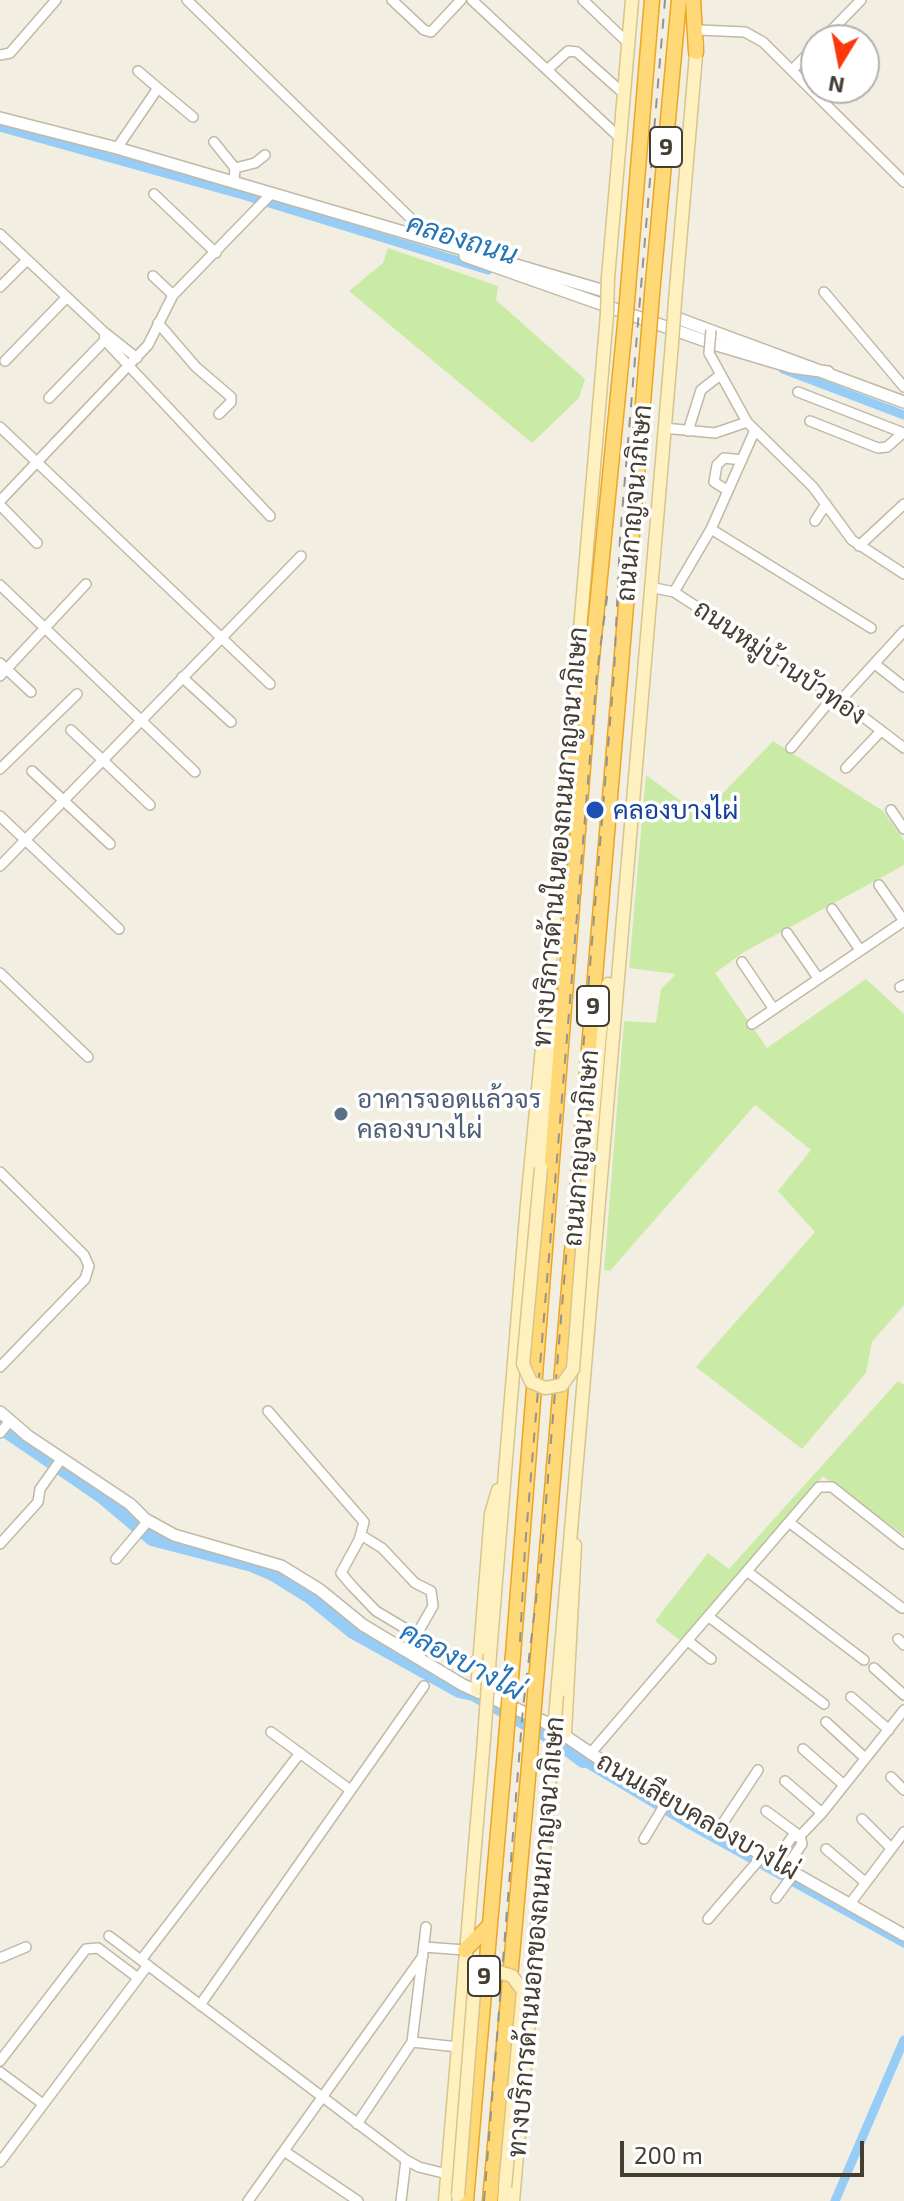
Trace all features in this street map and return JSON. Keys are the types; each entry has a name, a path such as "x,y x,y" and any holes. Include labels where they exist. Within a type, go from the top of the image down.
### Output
{"highway":[{"name":"ถนนกาญจนาภิเษก","path":"460,2199 505,1751 590,678 625,324 650,33 650,0"},
{"name":"ถนนกาญจนาภิเษก","path":"490,2201 679,0"},
{"path":"693,0 696,52"},
{"path":"567,784 590,678"},
{"path":"465,1950 487,1928"}],"main road":[{"name":"ทางบริการด้านในของถนนกาญจนาภิเษก","path":"445,2201 505,1465 567,784 632,0"},
{"name":"ทางบริการด้านนอกของถนนกาญจนาภิเษก","path":"513,2201 701,0"},
{"path":"557,898 553,1026 523,1364 531,1382 545,1388 562,1385 573,1369 600,1033 622,906"},
{"path":"477,1690 491,1514 505,1465"},
{"path":"565,1733 576,1563 571,1510"},
{"path":"460,2199 474,1991 486,1975 499,1972 512,1976 523,1991 505,2194"}],"street":[{"path":"187,0 435,242"},
{"path":"392,0 424,30 431,32 461,0"},
{"path":"472,0 619,137"},
{"path":"583,0 628,43"},
{"path":"838,24 861,0"},
{"path":"0,55 10,53 52,2"},
{"path":"699,30 754,36 904,182"},
{"path":"547,70 568,51 577,52 623,93"},
{"path":"792,70 800,62"},
{"path":"138,71 193,117"},
{"path":"117,148 158,88"},
{"path":"0,118 117,148 234,182 268,197 608,292"},
{"path":"214,142 235,168 234,182"},
{"path":"235,168 255,163 265,155"},
{"path":"154,194 216,253"},
{"path":"37,543 0,503 133,361 173,295 268,197"},
{"path":"0,234 133,361 270,516"},
{"path":"448,246 476,262 717,345 791,367 828,372"},
{"path":"0,287 27,260"},
{"path":"153,276 173,295"},
{"path":"824,292 902,395"},
{"path":"5,361 67,297"},
{"path":"674,317 902,395"},
{"path":"158,323 196,367 231,397 231,402 219,414"},
{"path":"711,330 709,353 747,422 826,504 859,546 904,574"},
{"path":"49,398 107,335"},
{"path":"688,431 701,390 719,376"},
{"path":"798,392 903,431 887,447 878,448 810,421"},
{"path":"664,428 724,433 747,422"},
{"path":"0,427 270,684"},
{"path":"674,592 711,529 755,430"},
{"path":"727,490 714,482 717,465 724,458 742,460"},
{"path":"815,521 826,504"},
{"path":"859,546 904,504"},
{"path":"711,529 871,628"},
{"path":"0,866 301,556"},
{"path":"31,692 2,669 45,630 86,584"},
{"path":"0,585 195,772"},
{"name":"ถนนหมู่บ้านบัวทอง","path":"650,587 674,592 838,698 904,748"},
{"path":"791,748 904,631"},
{"path":"875,664 904,687"},
{"path":"182,677 231,722"},
{"path":"0,769 77,694"},
{"path":"71,730 150,805"},
{"path":"846,768 881,731"},
{"path":"32,771 110,844"},
{"path":"891,810 904,829"},
{"path":"0,816 119,929"},
{"path":"752,1024 904,921 879,885"},
{"path":"832,909 860,950"},
{"path":"787,933 818,978"},
{"path":"742,962 773,1008"},
{"path":"0,973 88,1057"},
{"path":"0,1172 84,1255 89,1266 85,1279 0,1367"},
{"path":"268,1411 364,1522 361,1535 341,1573 376,1611 458,1660 479,1664"},
{"name":"ถนนเลียบคลองบางไผ่","path":"0,1412 6,1426 61,1460 146,1524 281,1566 320,1590 363,1625 477,1690 565,1733 590,1754 666,1803 719,1829 904,1935"},
{"path":"0,1544 38,1502 40,1489 61,1460"},
{"path":"590,1754 819,1487 827,1485 904,1544"},
{"path":"790,1523 902,1608"},
{"path":"116,1559 146,1524"},
{"path":"361,1535 382,1548 415,1583 431,1591 433,1606 417,1634"},
{"path":"748,1572 864,1660"},
{"path":"709,1617 824,1704"},
{"path":"688,1641 711,1659"},
{"path":"874,1668 904,1695"},
{"path":"200,2005 424,1686"},
{"path":"851,1697 889,1730"},
{"path":"800,1836 904,1710"},
{"path":"826,1722 865,1758"},
{"path":"271,1732 349,1789"},
{"path":"803,1749 844,1785"},
{"path":"0,2162 138,1978 145,1963 300,1753"},
{"path":"719,1829 758,1770"},
{"path":"891,1777 904,1790"},
{"path":"785,1781 822,1813"},
{"path":"644,1839 666,1803"},
{"path":"766,1811 800,1836 802,1844 788,1868 784,1887 776,1898"},
{"path":"862,1819 891,1848"},
{"path":"849,1905 904,1832"},
{"path":"826,1849 865,1882"},
{"path":"708,1919 763,1856"},
{"path":"357,2124 412,2042 426,1927"},
{"path":"109,1936 406,2160 447,2174"},
{"path":"0,1958 26,1947"},
{"path":"0,2061 86,1949 98,1948 138,1978"},
{"path":"424,1951 465,1950"},
{"path":"264,2201 251,2198 424,1951"},
{"path":"412,2042 458,2047"},
{"path":"0,2072 43,2104"},
{"path":"284,2151 358,2201"},
{"path":"401,2201 406,2160"}],"green space":[{"path":"388,248 498,286 496,300 585,379 579,398 532,443 349,291 383,263"},
{"path":"773,741 883,811 904,840 904,865 744,952 715,973 767,1048 866,979 904,1014 904,1305 872,1342 866,1373 802,1449 696,1367 815,1232 778,1191 811,1150 755,1105 610,1271 604,1270 624,1021 656,1023 661,989 676,974 629,968 646,775 701,816"},
{"path":"898,1381 904,1385 904,1535 823,1476 680,1640 655,1621 708,1553 729,1569"}],"waterway":[{"name":"คลองถนน","path":"0,127 243,195 488,270"},
{"name":"คลองถนน","path":"783,369 904,415"},
{"name":"คลองบางไผ่","path":"0,1427 101,1496 152,1539 252,1565 273,1574 310,1597 353,1632 459,1691 473,1694 555,1740 583,1761"},
{"name":"คลองบางไผ่","path":"583,1761 687,1823 904,1943"},
{"path":"835,2201 904,2040"}],"railway":[{"path":"484,2201 523,1708 542,1550 614,674 620,538 665,0"},
{"path":"520,1642 525,1548 597,672 608,590"}],"place":[{"name":"คลองบางไผ่","path":"595,810"},
{"name":"อาคารจอดแล้วจร คลองบางไผ่","path":"341,1114"}]}
